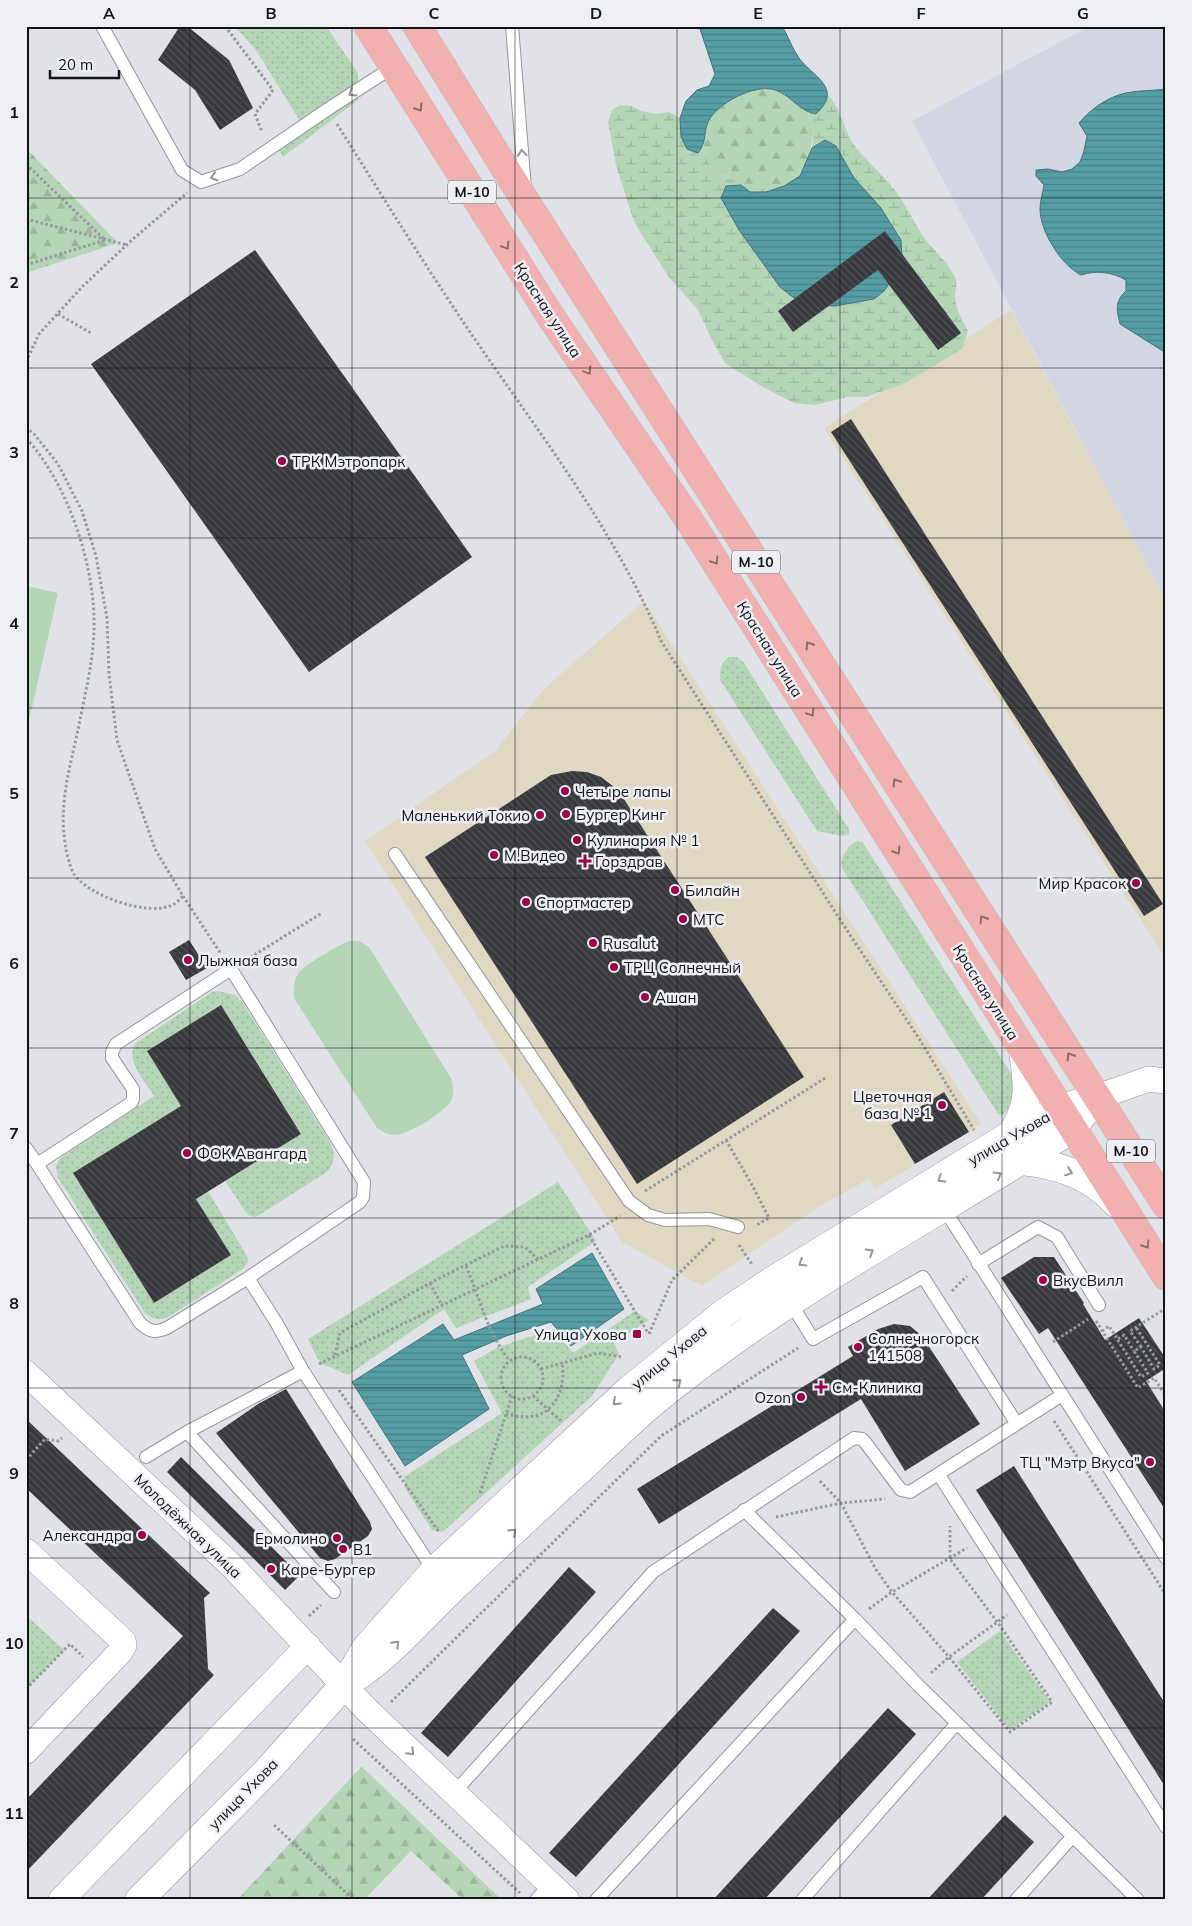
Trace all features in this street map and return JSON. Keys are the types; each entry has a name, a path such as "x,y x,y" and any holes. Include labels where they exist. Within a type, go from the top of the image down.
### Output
{"highway":[{"name":"Красная улица","path":"368,26 551,317 690,520 1166,1276"},
{"name":"М-10","path":"417,26 526,202 1166,1205"}],"street":[{"path":"1012,1134 1020,1122 1028,1086 1023,1051"},
{"path":"1066,1119 1097,1097 1149,1079 1166,1081"},
{"name":"улица Ухова","path":"139,1900 266,1772 344,1685 366,1648 434,1571 629,1390 724,1313 844,1236 918,1193 1012,1134 1066,1119"},
{"name":"улица Ухова","path":"344,1685 380,1660 452,1588 648,1406 739,1336 790,1302 943,1207 1022,1161 1066,1119"},
{"path":"1022,1161 1049,1164 1090,1180 1111,1197 1126,1213"},
{"name":"Молодёжная улица","path":"26,1373 233,1568 366,1709 454,1794 551,1894"},
{"path":"26,1551 123,1640 124,1648 26,1751"},
{"path":"61,1900 308,1646"}],"lane":[{"path":"102,26 182,170 201,182 240,169 394,67"},
{"path":"512,26 526,202"},
{"path":"395,854 629,1201 648,1215 665,1220 709,1218 738,1230"},
{"path":"26,1148 140,1323 148,1330 157,1332 167,1328 248,1278 360,1202 364,1191 364,1182 231,969 116,1044 113,1048 112,1058 133,1089 134,1099 37,1164"},
{"path":"943,1207 1166,1558"},
{"path":"978,1264 1038,1227 1057,1237 1100,1305"},
{"path":"248,1278 276,1322 303,1371 434,1571"},
{"path":"790,1302 813,1339 923,1278 1017,1424"},
{"path":"146,1457 187,1432 303,1371"},
{"path":"454,1794 653,1572 744,1510 858,1437 865,1442 901,1490 910,1492 1062,1395"},
{"path":"187,1432 334,1592"},
{"path":"939,1475 1166,1827"},
{"path":"744,1510 856,1620 918,1685 1138,1900"},
{"path":"596,1900 856,1620"},
{"path":"802,1900 957,1723"},
{"path":"1016,1900 1074,1836"}],"path":[{"path":"225,26 273,90 255,114 269,149"},
{"path":"328,109 469,331 591,508 644,601 661,641 852,938 885,986 976,1134"},
{"path":"26,164 105,240"},
{"path":"26,362 39,334 58,314 127,245 201,182"},
{"path":"26,219 127,245"},
{"path":"26,265 105,240"},
{"path":"58,314 91,332"},
{"path":"26,427 35,435 58,464 82,511 96,556 107,618 109,674 117,740 155,849 183,896 231,969 322,913"},
{"path":"26,438 41,454 65,497 82,546 92,594 94,632 88,681 65,803 64,833 74,873 83,885 99,895 137,906 157,908 173,905 183,896"},
{"path":"303,1371 441,1305 477,1290 589,1235 619,1218 629,1201 826,1077"},
{"path":"589,1235 649,1334 672,1280 738,1230 769,1218 726,1140"},
{"path":"738,1230 751,1263 750,1268"},
{"path":"335,1355 340,1333 430,1283 504,1246 525,1247 539,1260"},
{"path":"950,1293 978,1264"},
{"path":"466,1266 498,1347 510,1361"},
{"path":"430,1283 441,1305"},
{"path":"1136,1327 1160,1365 1154,1369 1130,1331 1136,1327 1166,1308"},
{"path":"1053,1342 1092,1316 1138,1388 1154,1378 1166,1396"},
{"path":"1102,1331 1109,1326 1142,1377 1148,1373 1124,1335 1118,1339"},
{"path":"386,1707 661,1436 813,1339"},
{"path":"1134,1352 1141,1347"},
{"path":"541,1369 598,1352 622,1357"},
{"path":"528,1357 541,1369 543,1375 541,1387 533,1396 524,1399 512,1396 504,1389 501,1377 505,1365 515,1358 528,1357"},
{"path":"320,1363 326,1371"},
{"path":"506,1414 525,1417 534,1416 548,1409 561,1389 562,1363"},
{"path":"337,1387 442,1537"},
{"path":"478,1498 512,1396"},
{"path":"533,1396 565,1425"},
{"path":"1054,1420 1166,1595"},
{"path":"26,1460 46,1439 58,1441 70,1433 79,1423"},
{"path":"808,1469 841,1504 875,1568 892,1592 949,1657 1010,1732 1052,1702 998,1623 950,1559 951,1493"},
{"path":"756,1522 841,1504 887,1499"},
{"path":"884,1598 980,1540"},
{"path":"918,1685 949,1657 998,1623 1022,1603"},
{"path":"26,1689 70,1644 100,1673"},
{"path":"353,1739 521,1893"},
{"path":"274,1825 354,1900"}],"shaded area":[{"path":"1090,26 1166,26 1166,601 912,121"},
{"path":"1011,310 1166,601 1166,959 824,428"},
{"path":"644,601 981,1124 875,1189 869,1179 823,1204 702,1286 622,1242 365,841 495,751 544,689"}],"green space":[{"path":"234,26 326,26 358,73 358,100 283,157 274,140 301,123 256,50"},
{"path":"752,89 778,91 808,112 814,131 808,161 800,176 784,186 766,192 750,192 728,176 713,174 704,148 705,134 712,117 734,98"},
{"path":"828,95 833,101 854,145 894,189 925,239 955,277 956,305 968,331 962,349 905,383 866,397 848,397 814,405 794,403 761,386 725,363 698,310 668,276 634,222 616,165 608,122 612,110 620,105 631,106 642,111 657,114 669,112 680,118 681,137 698,153 704,146 713,174 727,176 741,185 726,186 721,198 739,230 780,287 835,306 874,299 891,222 854,178 836,146 825,140 812,148 814,131 808,112 817,114 824,106"},
{"path":"26,148 118,243 26,273"},
{"path":"26,586 58,593 26,734"},
{"path":"729,657 737,657 744,663 849,829 849,834 842,836 817,831 720,680 721,667"},
{"path":"858,841 863,843 1012,1075 1012,1096 1009,1106 1003,1115 998,1114 842,868 841,864 845,852"},
{"path":"349,941 359,941 369,947 451,1078 453,1095 447,1106 426,1122 401,1134 390,1134 377,1128 294,998 295,979 301,970"},
{"path":"218,991 235,995 243,1003 331,1144 334,1158 327,1172 256,1217 248,1215 225,1181 301,1133 221,1005 147,1051 181,1106 73,1174 154,1303 231,1255 196,1199 208,1191 247,1256 248,1262 243,1269 168,1317 156,1319 145,1313 58,1178 56,1166 60,1158 154,1096 134,1063 132,1056 136,1043 212,992"},
{"path":"558,1182 596,1241 528,1287 531,1299 456,1328 444,1309 348,1375 320,1363 308,1339"},
{"path":"635,1311 649,1320 614,1343 619,1354 592,1396 445,1530 442,1532 432,1530 406,1490 404,1477 502,1413 474,1361 498,1347 554,1329 573,1353"},
{"path":"26,1615 64,1650 26,1689"},
{"path":"1000,1631 1050,1702 1010,1730 957,1662"},
{"path":"361,1767 502,1900 463,1900 411,1851 364,1900 237,1900"}],"water":[{"path":"699,26 782,26 799,58 818,77 827,90 824,105 816,114 806,111 785,95 772,89 752,91 724,104 711,117 703,144 698,153 687,149 681,137 680,118 686,101 697,90 709,86 715,74"},
{"path":"1166,89 1166,353 1120,324 1117,306 1126,291 1126,280 1104,273 1081,275 1059,256 1048,237 1041,218 1040,206 1044,185 1036,176 1036,170 1048,169 1062,172 1072,169 1080,162 1087,136 1079,123 1100,104 1112,97 1126,93"},
{"path":"825,140 836,146 854,178 881,208 901,240 902,259 895,276 884,291 874,299 835,306 815,305 794,298 780,287 739,230 721,198 726,186 741,185 750,192 766,192 784,186 800,176 812,148"},
{"path":"592,1253 624,1309 571,1346 551,1322 506,1336 462,1355 489,1409 405,1466 352,1382 443,1324 454,1340 543,1304 536,1289"}],"building":[{"path":"180,26 187,26 229,60 253,108 220,130 195,90 158,60"},
{"path":"885,231 961,333 938,350 878,270 793,332 778,311"},
{"name":"ТРК Мэтропарк","path":"255,250 472,557 309,672 91,364"},
{"path":"851,419 1163,904 1144,916 831,432"},
{"name":"ТРЦ Солнечный","path":"572,771 587,772 601,777 618,790 804,1077 637,1184 425,857 551,775"},
{"name":"Лыжная база","path":"189,940 207,968 186,980 169,952"},
{"name":"ФОК Авангард","path":"221,1005 301,1134 196,1199 231,1255 154,1303 73,1173 181,1106 147,1051"},
{"path":"944,1092 969,1132 915,1164 891,1125"},
{"path":"1034,1257 1054,1257 1105,1340 1139,1318 1166,1359 1166,1368 1146,1381 1166,1413 1166,1511 1048,1328 1039,1334 1001,1278"},
{"path":"894,1324 910,1326 922,1336 980,1424 905,1471 861,1399 659,1524 637,1489 853,1356 848,1347 878,1329"},
{"path":"286,1389 370,1522 372,1529 368,1536 335,1559 328,1561 320,1558 216,1433 258,1404"},
{"path":"26,1419 210,1593 204,1598 208,1669 214,1675 26,1872 26,1800 183,1636 26,1488"},
{"path":"181,1457 300,1575 285,1590 167,1472"},
{"path":"1014,1466 1166,1705 1166,1788 976,1490"},
{"path":"569,1567 596,1592 448,1757 421,1733"},
{"path":"773,1608 800,1631 576,1877 549,1853"},
{"path":"888,1708 916,1734 898,1754 764,1900 713,1900"},
{"path":"1005,1815 1034,1842 981,1900 927,1900"}],"place":[{"name":"ТРК Мэтропарк","path":"282,461"},
{"name":"Четыре лапы","path":"565,791"},
{"name":"Бургер Кинг","path":"566,814"},
{"name":"Маленький Токио","path":"540,815"},
{"name":"Кулинария № 1","path":"577,840"},
{"name":"М.Видео","path":"494,855"},
{"name":"Горздрав","path":"585,861"},
{"name":"Мир Красок","path":"1136,883"},
{"name":"Билайн","path":"675,890"},
{"name":"Спортмастер","path":"526,902"},
{"name":"МТС","path":"683,919"},
{"name":"Rusalut","path":"593,943"},
{"name":"Лыжная база","path":"188,960"},
{"name":"ТРЦ Солнечный","path":"614,967"},
{"name":"Ашан","path":"645,997"},
{"name":"Цветочная база № 1","path":"942,1105"},
{"name":"ФОК Авангард","path":"187,1153"},
{"name":"ВкусВилл","path":"1043,1280"},
{"name":"Улица Ухова","path":"637,1334"},
{"name":"Солнечногорск 141508","path":"858,1347"},
{"name":"См-Клиника","path":"821,1387"},
{"name":"Ozon","path":"801,1397"},
{"name":"ТЦ \"Мэтр Вкуса\"","path":"1150,1462"},
{"name":"Александра","path":"142,1535"},
{"name":"Ермолино","path":"337,1538"},
{"name":"В1","path":"343,1549"},
{"name":"Каре-Бургер","path":"271,1569"}]}
